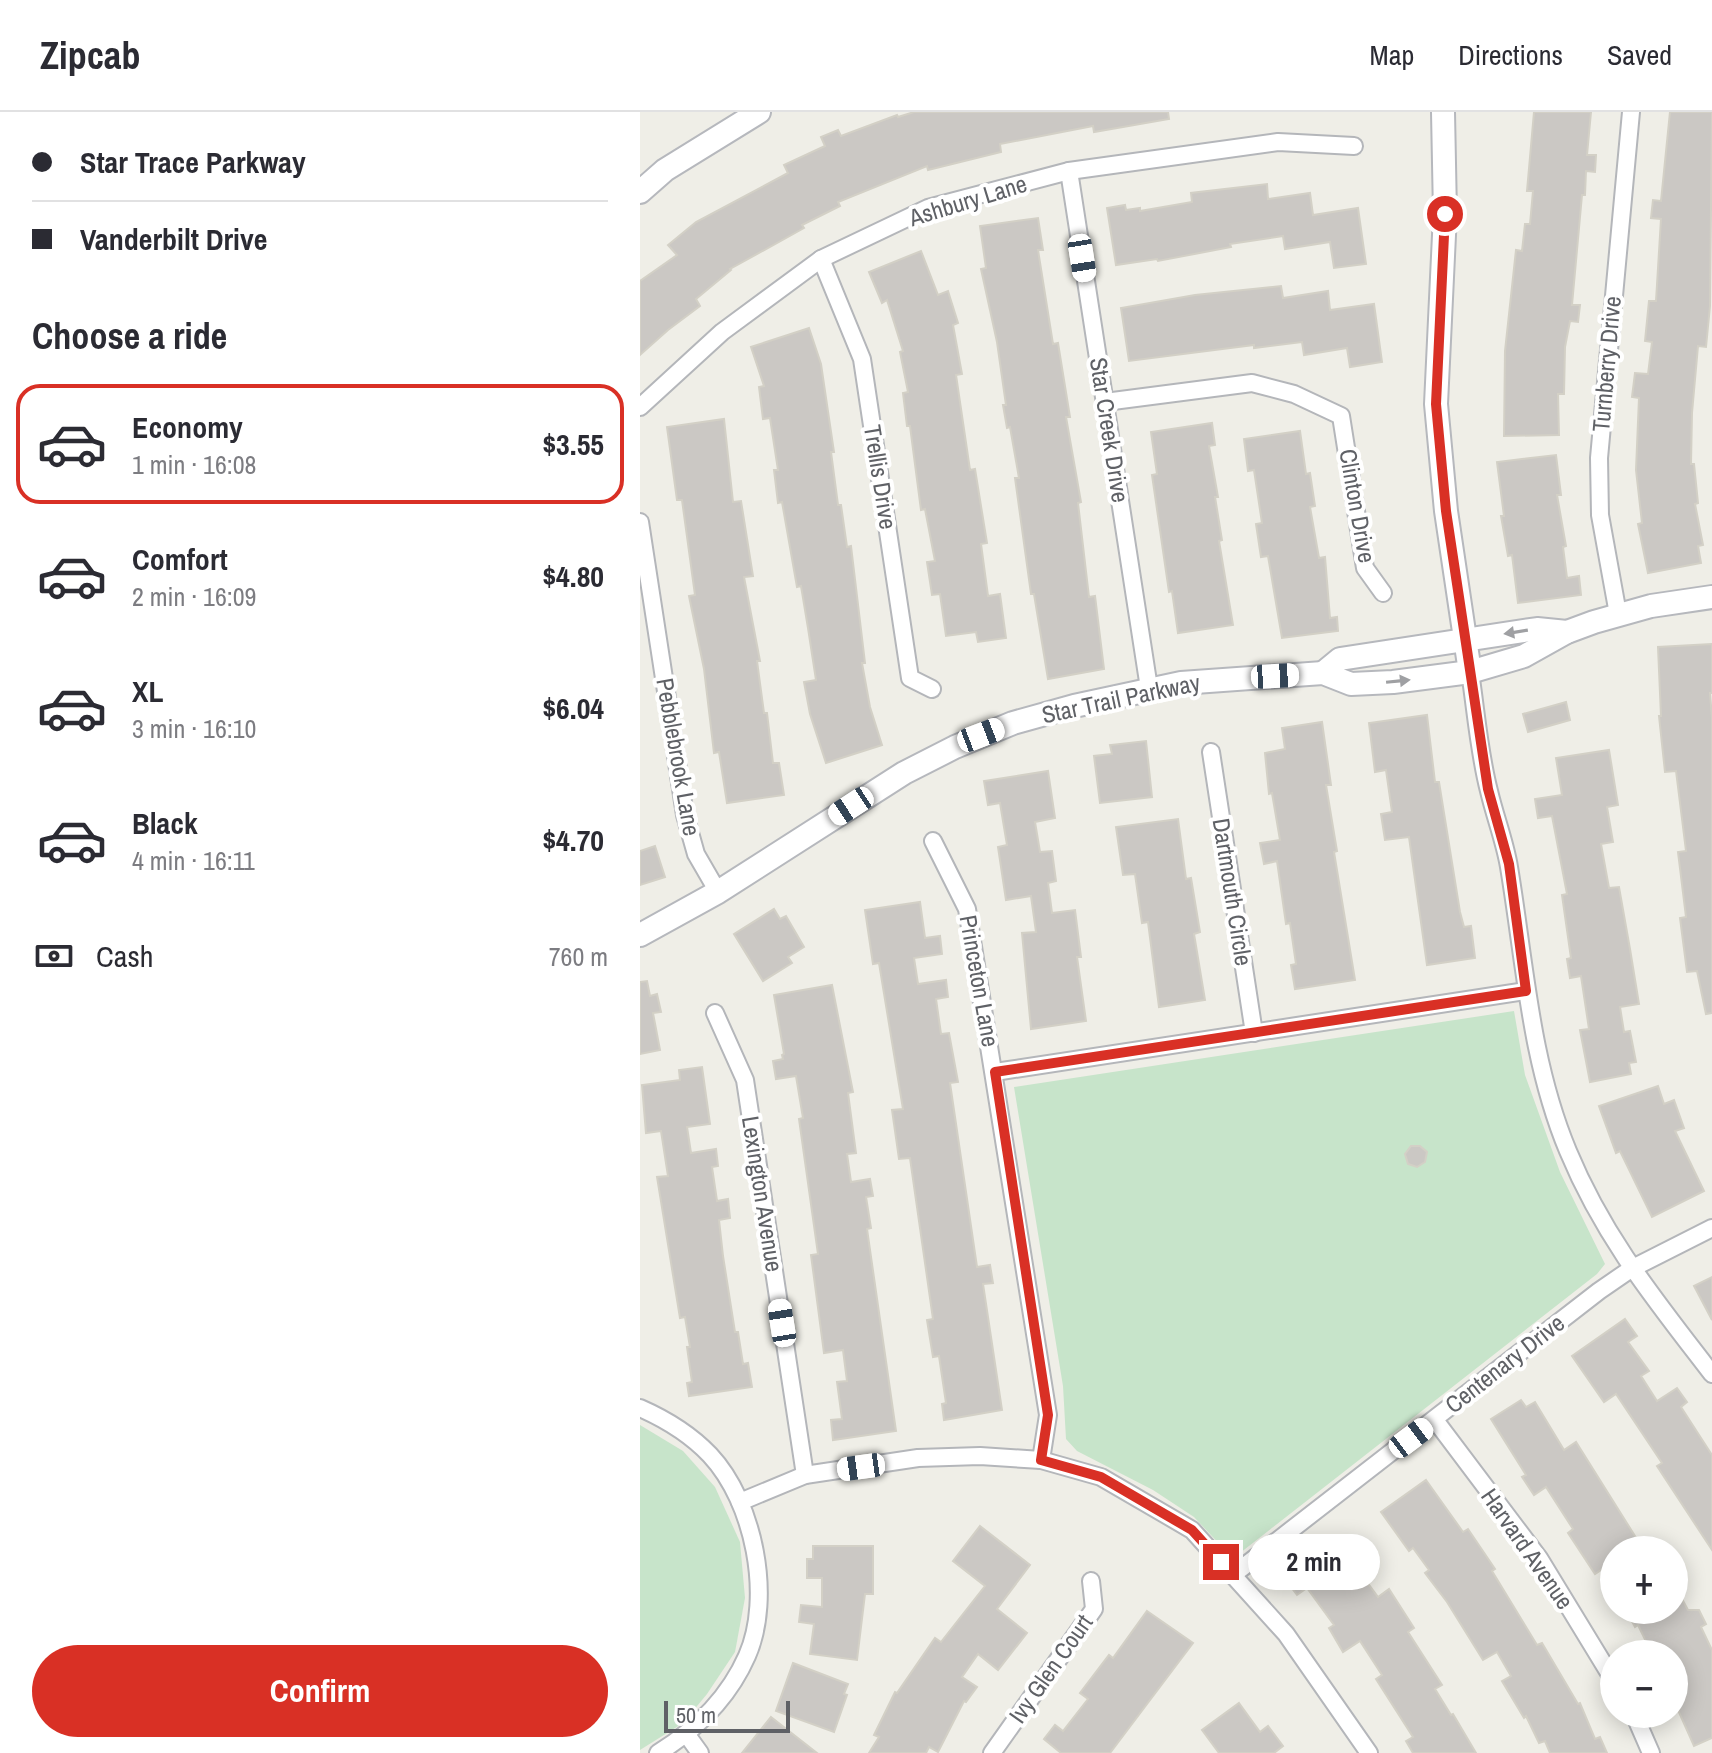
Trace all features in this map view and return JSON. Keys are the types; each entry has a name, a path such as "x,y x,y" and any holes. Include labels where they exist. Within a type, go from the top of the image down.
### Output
{"street":[{"path":"640,192 665,170 759,112"},
{"path":"1443,112 1445,214 1436,404 1446,511 1488,789 1509,864 1541,1075 1568,1151 1610,1237 1712,1374"},
{"name":"Turnberry Drive","path":"1618,614 1600,515 1599,458 1631,112"},
{"name":"Ashbury Lane","path":"640,407 722,332 821,259 928,208 1069,171 1278,142 1354,146"},
{"name":"Star Creek Drive","path":"1069,171 1149,688"},
{"name":"Trellis Drive","path":"821,259 862,359 910,678 932,689"},
{"name":"Clinton Drive","path":"1105,402 1252,383 1294,394 1341,416 1365,568 1383,593"},
{"name":"Pebblebrook Lane","path":"640,522 685,815 696,854 718,892"},
{"name":"Star Trail Parkway","path":"640,935 718,892 878,789 955,747 1028,719 1149,688 1202,681 1323,673 1351,684 1470,672 1524,656 1567,632 1618,614 1674,601 1712,597"},
{"name":"Star Trail Parkway","path":"1323,673 1340,659 1537,629 1567,632"},
{"name":"Dartmouth Circle","path":"1211,752 1254,1033"},
{"name":"Princeton Lane","path":"933,841 967,909 1048,1415 1041,1460"},
{"path":"995,1072 1526,991"},
{"name":"Lexington Avenue","path":"715,1013 745,1080 805,1475"},
{"name":"Centenary Drive","path":"1233,1575 1599,1291 1631,1269 1712,1228"},
{"path":"640,1408 674,1426 710,1455 740,1502 751,1533 758,1592 756,1622 748,1653 737,1676 709,1714 687,1735 658,1753"},
{"name":"Harvard Avenue","path":"1435,1420 1539,1558 1600,1658"},
{"path":"740,1502 805,1475 918,1458 980,1456 1041,1460 1101,1477 1192,1530 1286,1634 1369,1753"},
{"name":"Ivy Glen Court","path":"992,1753 1094,1609 1091,1581"},
{"path":"1640,1728 1651,1753"},
{"path":"687,1735 700,1753"}],"green space":[{"path":"1514,1011 1525,1075 1560,1172 1605,1264 1597,1274 1240,1553 1224,1549 1194,1517 1153,1490 1077,1451 1066,1439 1063,1386 1014,1087"},
{"path":"640,1425 683,1451 715,1487 740,1542 745,1598 735,1652 707,1694 683,1723 640,1750"}],"building":[{"path":"914,112 1168,112 1169,119 1094,132 1093,126 1000,144 1001,152 928,170 927,166 838,202 840,206 730,269 696,299 700,306 640,355 640,281 677,255 668,245 696,222 788,173 784,165 825,146 821,137 838,130 841,136 897,115"},
{"path":"1534,112 1591,112 1587,155 1596,155 1595,172 1586,171 1585,195 1582,195 1572,305 1580,305 1578,322 1570,321 1565,347 1564,394 1558,394 1559,435 1504,436 1505,351 1516,250 1522,251 1525,224 1530,224 1533,191 1527,191"},
{"path":"1670,112 1712,112 1710,306 1706,347 1698,346 1692,413 1691,464 1694,464 1698,503 1695,504 1703,545 1698,546 1701,563 1648,573 1638,524 1642,523 1636,470 1639,398 1632,397 1635,373 1648,374 1652,342 1645,341 1649,301 1656,301 1661,219 1651,218 1653,200 1661,201"},
{"path":"1267,184 1268,199 1310,193 1313,215 1358,208 1366,264 1334,268 1330,242 1285,249 1283,236 1230,244 1231,247 1158,261 1116,265 1107,208 1125,205 1126,210 1140,208 1140,211 1192,202 1191,193"},
{"path":"1038,218 1043,250 1038,250 1053,344 1058,343 1070,417 1066,417 1081,502 1078,503 1089,597 1095,596 1104,669 1048,679 1034,594 1031,594 1015,478 1019,478 1003,405 1006,405 997,342 981,269 986,268 980,226"},
{"path":"921,251 938,295 948,291 958,323 953,325 962,374 956,375 970,470 975,469 987,543 981,544 988,596 1000,594 1006,638 978,642 976,632 946,636 940,594 932,595 927,562 935,561 925,509 921,510 910,426 907,426 903,393 908,392 900,352 903,351 887,300 882,303 869,272"},
{"path":"1281,286 1283,298 1328,291 1330,310 1374,304 1382,362 1350,367 1347,348 1304,355 1302,342 1129,361 1121,308 1195,295"},
{"path":"809,328 821,364 838,505 841,505 847,547 851,546 865,663 862,663 870,707 882,745 826,763 810,714 804,682 816,680 808,628 801,586 797,587 782,502 778,503 774,470 778,470 770,418 763,419 759,387 764,386 751,347"},
{"path":"724,419 733,502 741,501 753,576 744,577 760,661 757,661 764,713 767,713 773,763 779,763 784,795 727,803 719,752 714,753 704,669 689,596 695,595 682,500 677,500 667,427"},
{"path":"1212,423 1215,445 1209,446 1218,497 1215,497 1222,540 1219,541 1233,625 1178,633 1152,475 1157,474 1151,432"},
{"path":"1300,431 1306,474 1310,473 1315,506 1310,507 1319,558 1325,557 1330,618 1337,617 1338,631 1282,638 1268,556 1261,557 1256,524 1262,523 1254,470 1248,471 1244,439"},
{"path":"1556,455 1561,495 1557,495 1566,546 1563,547 1567,578 1579,576 1581,595 1518,603 1512,555 1508,556 1501,516 1504,516 1497,462"},
{"path":"1712,644 1712,1013 1706,1014 1697,971 1687,972 1680,918 1686,917 1678,852 1686,851 1676,771 1665,772 1659,716 1658,647"},
{"path":"1566,702 1570,720 1528,732 1523,714"},
{"path":"1427,715 1435,782 1439,782 1460,912 1464,927 1471,926 1475,958 1427,965 1409,837 1385,840 1381,814 1392,812 1386,770 1375,772 1369,723"},
{"path":"1322,722 1331,785 1326,785 1337,851 1334,852 1355,980 1295,989 1291,965 1296,964 1290,923 1286,924 1277,861 1264,864 1260,843 1280,840 1272,793 1269,794 1265,753 1285,749 1282,728"},
{"path":"1146,741 1152,797 1100,803 1094,756 1112,754 1110,745"},
{"path":"1609,750 1618,805 1607,807 1613,842 1601,844 1609,888 1619,887 1639,1004 1620,1007 1624,1032 1630,1031 1636,1062 1629,1063 1631,1074 1590,1082 1580,1030 1589,1029 1581,976 1570,978 1567,959 1571,958 1562,895 1567,894 1552,816 1538,818 1535,799 1562,795 1556,758"},
{"path":"1048,771 1055,818 1035,822 1040,852 1052,851 1056,881 1048,883 1052,913 1075,910 1081,957 1077,957 1086,1021 1031,1029 1022,933 1036,932 1031,896 1006,900 998,847 1007,845 1000,803 988,805 984,781"},
{"path":"1178,819 1186,879 1191,878 1200,932 1194,934 1205,1000 1159,1007 1148,922 1142,923 1135,874 1123,875 1116,827"},
{"path":"655,846 665,877 640,885 640,851"},
{"path":"920,902 925,938 940,936 942,954 914,958 918,984 946,980 948,997 936,999 941,1034 949,1033 958,1082 950,1083 977,1267 990,1265 993,1283 983,1284 1002,1410 944,1420 942,1404 946,1403 939,1356 933,1357 927,1320 933,1319 910,1158 899,1159 892,1110 903,1109 879,963 873,964 865,910"},
{"path":"774,909 780,919 786,916 804,947 788,957 792,963 763,981 734,934"},
{"path":"647,981 650,996 657,994 661,1012 653,1013 660,1050 640,1054 640,982"},
{"path":"832,985 853,1092 848,1093 856,1153 847,1154 851,1182 870,1179 873,1196 866,1197 871,1228 867,1229 896,1431 833,1440 831,1420 842,1419 837,1382 847,1381 843,1350 824,1353 811,1255 818,1254 796,1076 776,1079 773,1061 783,1059 784,1054 774,995"},
{"path":"702,1067 710,1124 687,1127 691,1153 716,1149 718,1166 712,1167 717,1201 728,1199 730,1218 719,1220 723,1256 735,1332 738,1332 743,1364 748,1363 752,1387 689,1396 687,1383 692,1382 687,1347 690,1347 685,1317 680,1318 657,1177 668,1176 661,1131 646,1133 642,1085 680,1080 679,1070"},
{"path":"1658,1086 1664,1104 1674,1100 1684,1128 1675,1131 1704,1191 1652,1217 1620,1151 1616,1153 1599,1106"},
{"path":"1411,1146 1420,1146 1427,1152 1425,1162 1417,1167 1408,1164 1405,1154"},
{"path":"1712,1277 1712,1320 1694,1286"},
{"path":"1625,1319 1637,1336 1628,1342 1649,1371 1641,1376 1657,1401 1677,1388 1687,1402 1681,1407 1712,1455 1712,1550 1657,1466 1662,1463 1616,1394 1604,1402 1572,1356"},
{"path":"1521,1400 1526,1407 1535,1402 1564,1450 1576,1442 1635,1536 1600,1536 1600,1571 1595,1574 1568,1533 1573,1529 1546,1487 1534,1495 1522,1477 1526,1475 1491,1419"},
{"path":"1426,1480 1463,1532 1468,1529 1495,1569 1492,1571 1537,1645 1542,1643 1580,1703 1595,1739 1600,1737 1607,1753 1550,1753 1545,1741 1539,1743 1526,1716 1524,1718 1502,1681 1511,1676 1497,1652 1483,1660 1425,1573 1429,1570 1413,1548 1409,1551 1381,1512"},
{"path":"980,1526 1030,1565 997,1609 1027,1633 998,1670 978,1654 962,1677 977,1687 964,1701 938,1752 929,1747 926,1753 869,1753 879,1737 874,1735 895,1692 935,1638 941,1642 985,1586 953,1561"},
{"path":"1337,1541 1378,1597 1389,1589 1414,1628 1408,1632 1442,1685 1435,1689 1476,1753 1413,1753 1406,1741 1413,1737 1376,1679 1382,1675 1360,1641 1343,1652 1329,1628 1334,1625 1307,1588 1297,1595 1285,1579"},
{"path":"813,1546 873,1546 873,1594 865,1594 857,1660 810,1654 814,1624 799,1622 801,1605 822,1607 822,1578 807,1578 807,1559 813,1559"},
{"path":"1688,1610 1699,1610 1706,1624 1701,1627 1712,1650 1712,1738 1694,1746 1686,1728 1688,1640 1645,1640 1638,1625 1635,1627 1633,1624 1688,1624"},
{"path":"1147,1611 1193,1643 1110,1753 1061,1753 1044,1739 1055,1725 1063,1731 1088,1699 1080,1693 1109,1655 1113,1658"},
{"path":"793,1663 848,1684 834,1732 776,1711"},
{"path":"1239,1703 1260,1732 1268,1726 1283,1746 1274,1753 1219,1753 1202,1730"},
{"path":"771,1717 817,1753 742,1753"}],"route":[{"path":"1221,1562 1192,1530 1101,1477 1041,1460 1048,1415 995,1072 1526,991 1509,864 1488,789 1446,511 1436,404 1445,214"}]}
